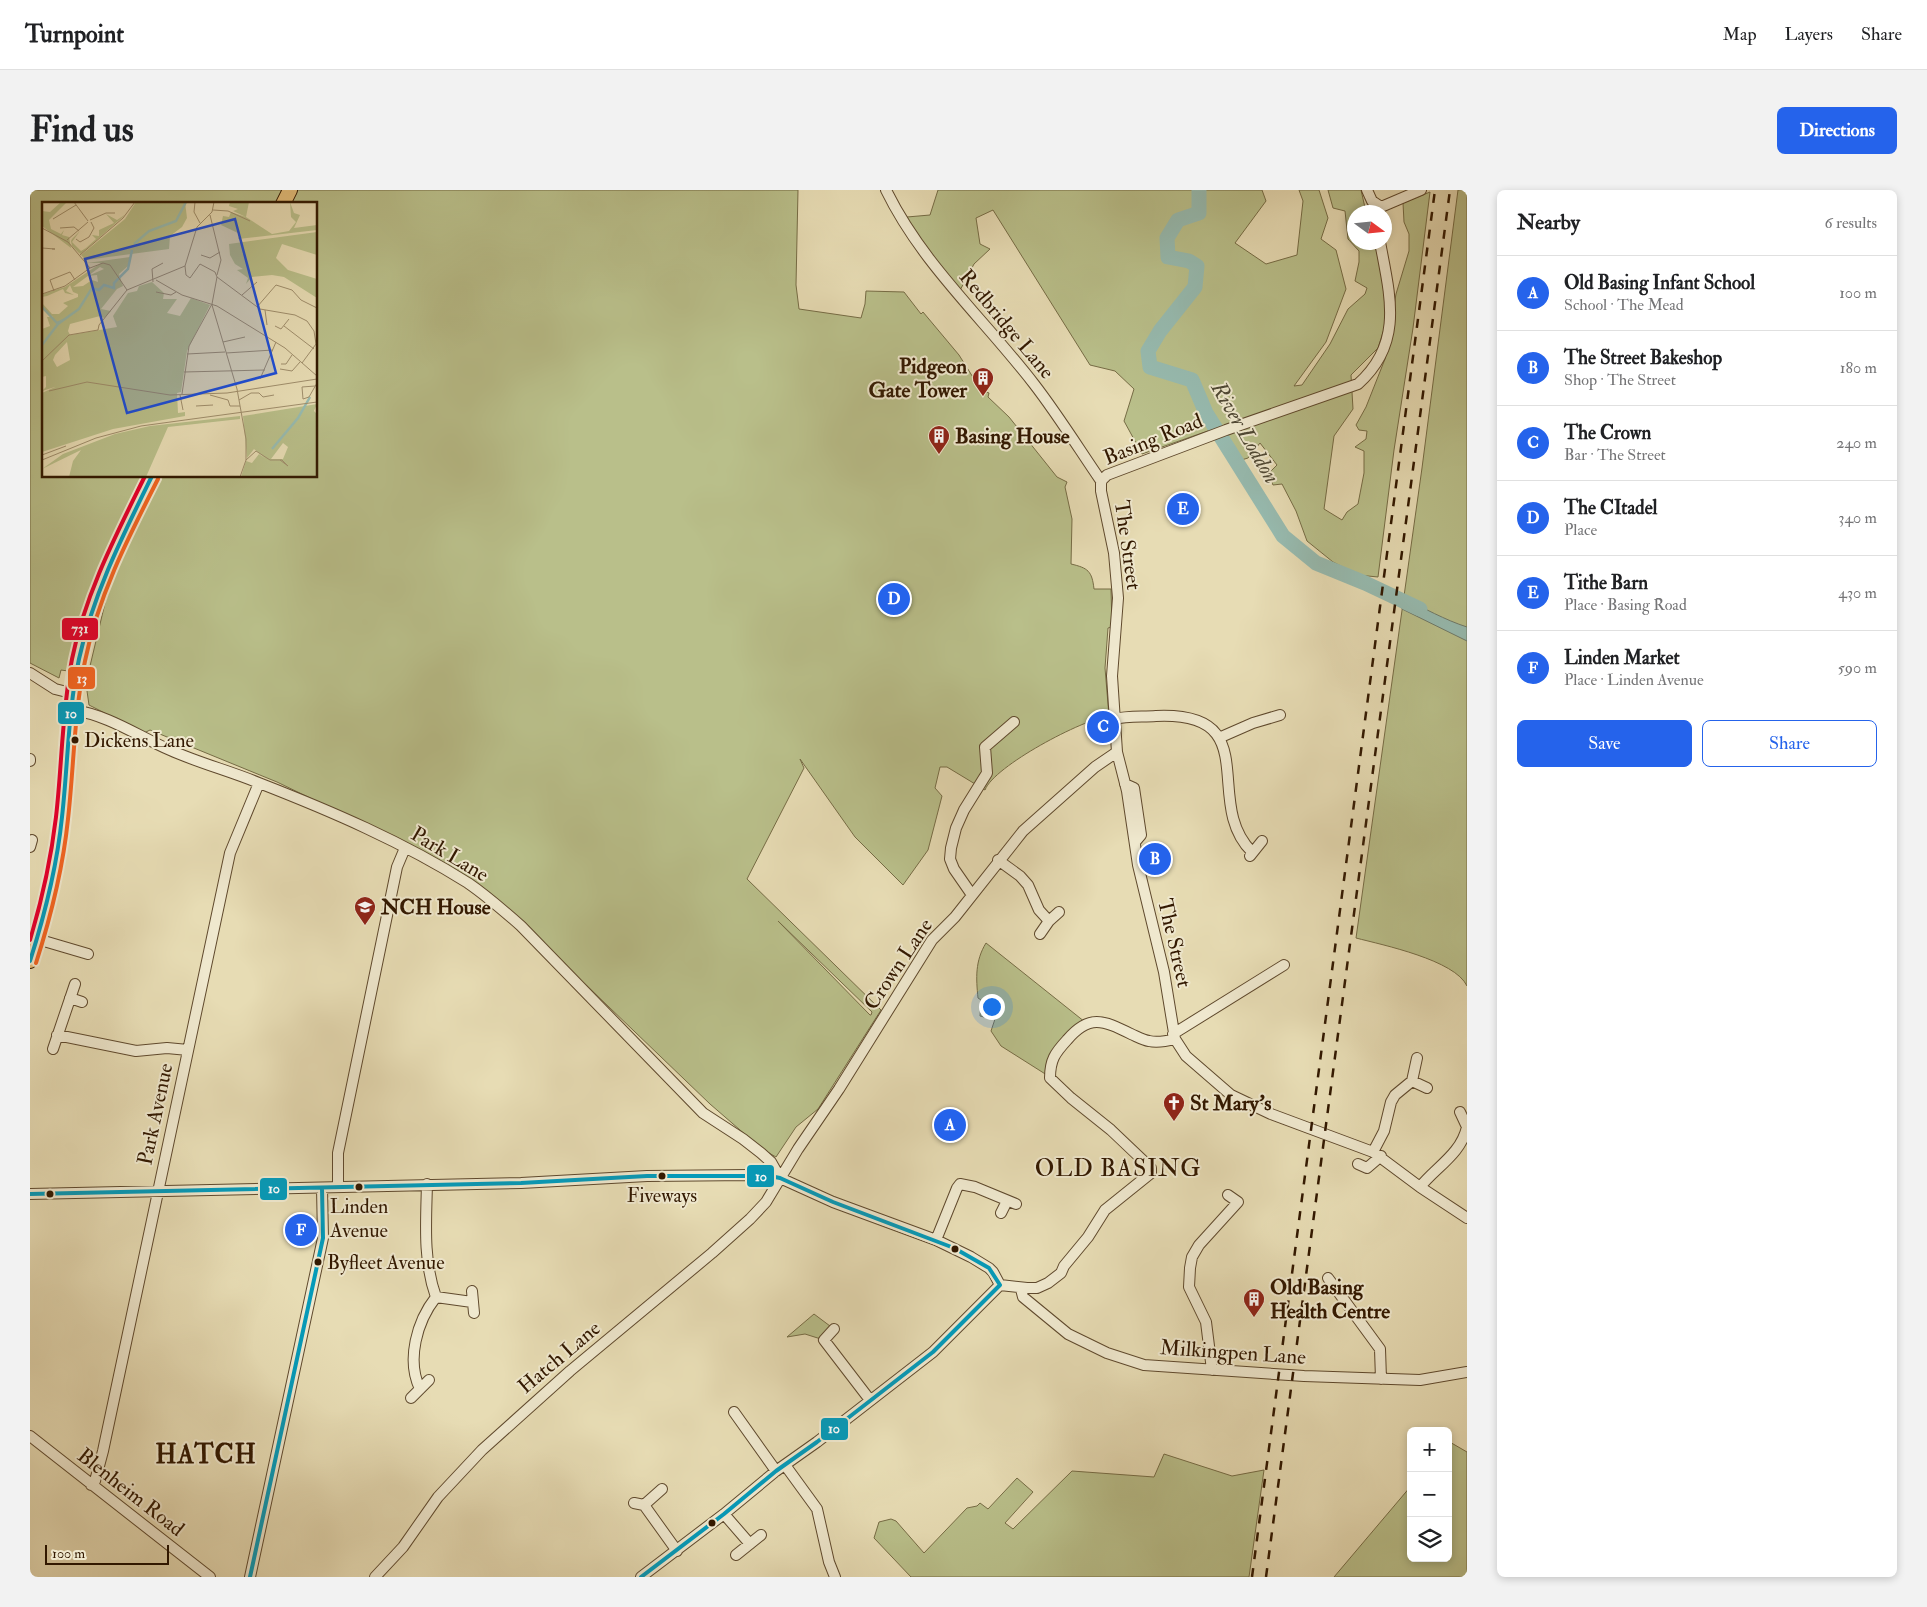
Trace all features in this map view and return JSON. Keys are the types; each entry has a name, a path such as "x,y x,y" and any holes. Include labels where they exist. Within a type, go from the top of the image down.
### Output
{"main road":[{"path":"285,202 290,190"},
{"path":"30,961 37,939 58,843 81,650 92,611 112,561 151,478"}],"street":[{"name":"Redbridge Lane","path":"886,190 898,216 916,242 1034,384 1101,481"},
{"path":"1367,190 1376,205"},
{"path":"1390,205 1421,190"},
{"name":"Basing Road","path":"1101,481 1107,475 1210,436 1358,384 1374,367 1386,345 1391,313 1381,250"},
{"name":"The Street","path":"1101,481 1101,491 1114,553 1118,598 1112,676 1117,752 1125,784 1147,905 1164,972 1174,1037 1186,1056 1231,1095 1271,1114 1377,1154 1420,1187 1467,1218"},
{"path":"30,673 55,689 75,694"},
{"name":"Park Lane","path":"73,710 98,715 171,750 338,815 405,848 468,884 494,902 563,968 703,1114 743,1139 761,1153 771,1162 780,1178"},
{"path":"1114,719 1174,715 1202,722 1221,737 1226,757 1232,819 1251,855 1262,841"},
{"path":"1221,737 1253,723 1280,715"},
{"path":"972,895 954,869 950,859 951,848 956,828 964,810 987,773 985,747 1014,722"},
{"name":"Crown Lane","path":"780,1178 839,1089 932,940 955,917 998,860 1023,831 1101,762 1117,752"},
{"name":"Park Avenue","path":"91,1485 95,1480 103,1451 230,853 259,783"},
{"path":"338,1187 338,1153 398,868 405,848"},
{"path":"998,860 1020,876 1028,885 1039,910 1049,921"},
{"path":"1040,934 1049,921 1059,912"},
{"path":"37,939 88,954"},
{"path":"1000,1285 1021,1289 1037,1288 1056,1277 1088,1237 1106,1210 1151,1173 1151,1168 1112,1130 1071,1098 1050,1078 1050,1064 1057,1051 1071,1035 1087,1023 1097,1022 1107,1023 1147,1041 1165,1042 1284,965"},
{"path":"53,1049 75,984"},
{"path":"70,998 82,1002"},
{"path":"57,1035 136,1051 167,1048 188,1050"},
{"path":"1358,1164 1367,1168 1377,1154 1392,1102 1396,1095 1412,1081 1417,1058"},
{"path":"1412,1081 1427,1088"},
{"path":"1420,1187 1431,1173 1442,1165 1459,1147 1467,1127 1460,1112"},
{"path":"30,1194 521,1183 648,1176 745,1175 780,1178 833,1202 936,1240 971,1257 989,1268 1000,1285"},
{"name":"Hatch Lane","path":"375,1577 403,1547 445,1489 482,1450 570,1371 734,1234 766,1202 780,1178"},
{"path":"427,1184 427,1255 430,1280 436,1297"},
{"path":"936,1240 960,1184 975,1187 1012,1202 1001,1214"},
{"path":"250,1577 323,1238 322,1188"},
{"path":"1212,1370 1206,1322 1189,1287 1190,1268 1192,1257 1198,1245 1238,1202 1228,1195"},
{"path":"1328,1278 1380,1349 1381,1379"},
{"path":"641,1577 933,1352 1000,1285"},
{"name":"Milkingpen Lane","path":"1021,1289 1023,1298 1068,1334 1107,1353 1144,1365 1420,1380 1467,1372"},
{"path":"436,1297 473,1302"},
{"path":"420,1389 413,1367 420,1323 426,1310 436,1297"},
{"path":"834,1329 824,1340 870,1400"},
{"path":"411,1398 429,1380"},
{"path":"734,1412 817,1509 829,1562 835,1577"},
{"name":"Blenheim Road","path":"30,1436 210,1577"},
{"path":"662,1489 639,1504 677,1551"},
{"path":"724,1514 750,1544"},
{"path":"736,1555 761,1535"},
{"path":"654,1568 661,1577"}],"green space":[{"path":"30,190 798,190 796,285 799,309 861,318 866,291 904,292 921,314 923,312 959,355 981,390 989,393 988,397 1009,417 1057,477 1067,482 1065,487 1072,519 1071,564 1088,571 1092,578 1094,589 1111,589 1112,627 1108,628 1105,668 1109,716 1080,725 1041,745 1005,769 992,780 985,790 947,767 940,767 935,788 942,796 928,850 903,885 855,837 800,759 804,768 747,879 881,1010 818,1109 796,1127 776,1157 762,1149 710,1104 495,899 397,840 277,782 150,730 144,733 89,705 87,691 88,666 90,666 106,599 131,531 122,523 91,586 74,643 68,671 61,670 59,678 30,663","holes":["778,921 872,1012 870,1015"]},
{"path":"938,190 1262,190 1266,201 1235,243 1266,264 1297,255 1303,201 1299,190 1319,190 1328,218 1321,239 1336,250 1346,289 1326,342 1294,386 1302,385 1330,344 1348,309 1365,294 1367,288 1355,281 1359,262 1358,250 1376,250 1379,255 1385,286 1387,320 1378,348 1351,375 1353,409 1334,436 1324,509 1342,520 1347,512 1358,504 1364,473 1364,451 1355,447 1366,439 1367,431 1359,430 1356,425 1366,407 1385,359 1396,294 1409,251 1409,234 1404,222 1403,203 1430,192 1378,577 1358,575 1333,562 1307,541 1296,511 1282,484 1273,485 1268,474 1277,465 1260,443 1248,458 1238,461 1223,436 1239,420 1142,454 1124,421 1134,389 1115,371 1090,365 993,210 976,218 980,244 990,249 974,264 958,294 916,242 907,217 930,215"},
{"path":"1328,190 1361,190 1364,205 1347,205 1347,230 1345,211 1333,208"},
{"path":"1458,190 1467,190 1467,986 1460,977 1434,961 1400,949 1356,938 1422,468"},
{"path":"986,943 1085,1022 1070,1034 1050,1077 1001,1046 991,1031 996,1016 988,1018 980,1016 981,1000 978,998 977,970 982,950"},
{"path":"814,1314 834,1329 824,1340 805,1334 787,1337"},
{"path":"1452,1443 1467,1452 1467,1577 1334,1577 1407,1491 1407,1562 1452,1562"},
{"path":"1164,1454 1232,1476 1264,1470 1249,1577 911,1577 874,1538 879,1522 891,1519 896,1521 924,1553 967,1508 977,1506 980,1503 988,1509 1017,1478 1033,1492 1005,1523 1013,1529 1072,1471 1154,1477"}],"water":[{"path":"1403,598 1467,627 1467,641 1402,609"}],"waterway":[{"name":"River Loddon","path":"1199,190 1199,213 1178,220 1167,238 1168,257 1189,261 1197,266 1195,287 1160,331 1148,351 1150,367 1192,380 1206,413 1283,536 1316,563 1365,583 1420,609"}],"railway":[{"path":"1252,1577 1435,190"},
{"path":"1266,1577 1450,190"}],"transit line":[{"name":"731","path":"30,940 52,848 66,698 72,659 85,611 102,565 144,478"},
{"name":"10","path":"30,961 54,872 60,835 75,679 85,635 110,565 151,478"},
{"name":"13","path":"36,963 60,874 66,837 81,681 91,637 115,568 158,479"},
{"name":"10","path":"30,1194 521,1183 647,1176 770,1176 780,1178 833,1202 954,1248 989,1268 1000,1285 933,1352 817,1442 776,1471 724,1514 641,1577"},
{"name":"10","path":"250,1577 323,1238 322,1188"}],"place":[{"name":"Pidgeon Gate Tower","path":"983,397"},
{"name":"Basing House","path":"939,455"},
{"name":"Tithe Barn","path":"1183,509"},
{"name":"The CItadel","path":"894,599"},
{"name":"The Crown","path":"1103,727"},
{"name":"Dickens Lane","path":"75,740"},
{"name":"The Street Bakeshop","path":"1155,859"},
{"name":"NCH House","path":"365,926"},
{"name":"St Mary's","path":"1174,1122"},
{"name":"Old Basing Infant School","path":"950,1125"},
{"name":"Fiveways","path":"662,1176"},
{"name":"Linden Avenue","path":"359,1187"},
{"name":"Linden Market","path":"301,1230"},
{"name":"Byfleet Avenue","path":"318,1262"},
{"name":"Old Basing Health Centre","path":"1254,1318"}],"district":[{"name":"OLD BASING","path":"1118,1168"},
{"name":"HATCH","path":"206,1454"}]}
